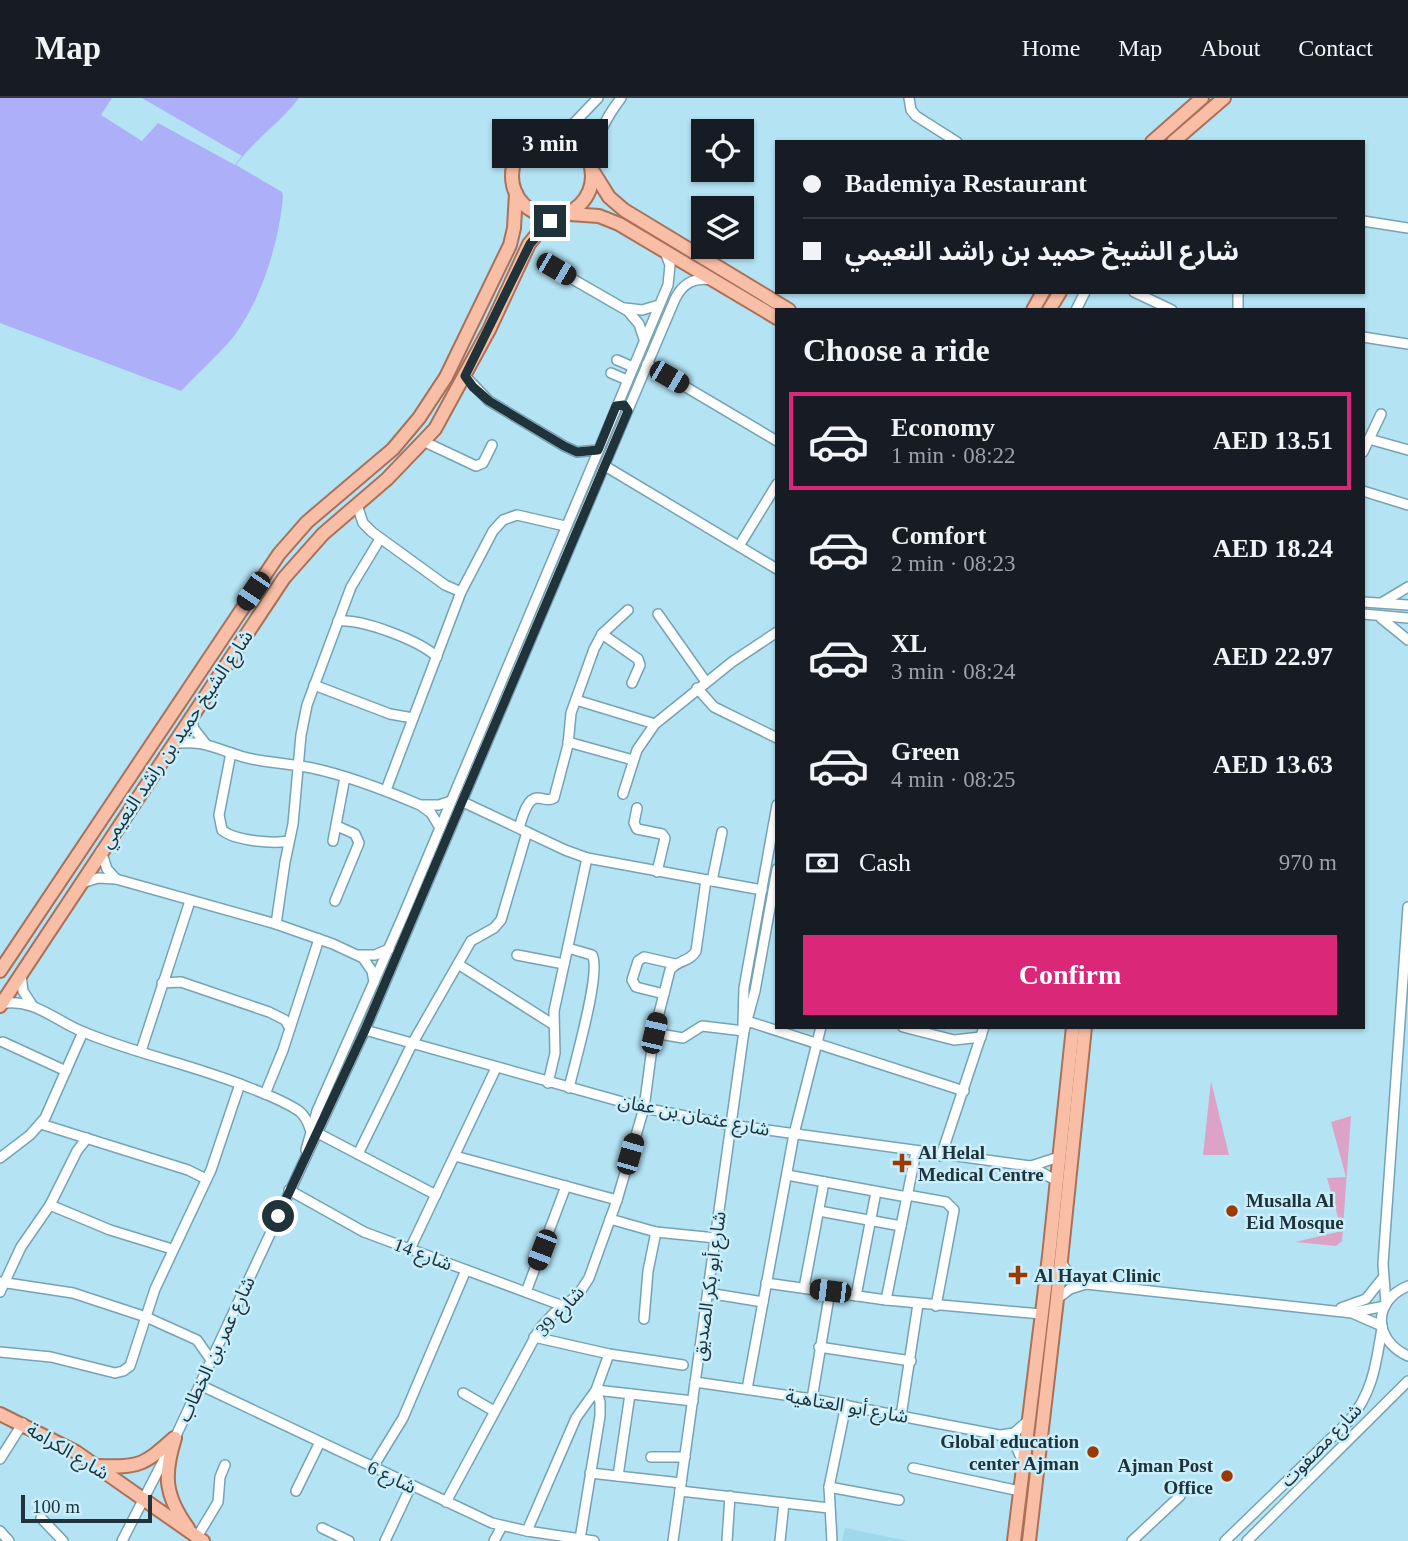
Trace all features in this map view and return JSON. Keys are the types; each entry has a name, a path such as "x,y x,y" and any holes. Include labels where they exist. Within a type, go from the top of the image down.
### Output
{"main road":[{"path":"1154,140 1202,98"},
{"path":"1174,140 1224,98"},
{"path":"775,317 609,219 588,214 548,216 529,209 516,193 512,182 515,160 530,142 552,136 573,141 581,147 610,197 624,210 786,308"},
{"path":"562,215 575,210 589,193 592,169"},
{"name":"شارع الشيخ حميد بن راشد النعيمي","path":"0,971 279,554 307,522 393,449 435,396 510,245 516,193"},
{"name":"شارع الشيخ حميد بن راشد النعيمي","path":"1,1005 101,851 296,562 323,534 425,442 442,419 530,244 542,228 562,215"},
{"path":"1014,1541 1073,1029"},
{"path":"1029,1541 1085,1029"},
{"name":"شارع الكرامة","path":"0,1414 23,1423 76,1452 198,1538"},
{"path":"98,1466 127,1467 145,1463 175,1437"},
{"path":"175,1437 167,1466 167,1484 176,1511 198,1538"}],"street":[{"path":"552,136 574,123 598,98"},
{"path":"592,169 593,152 601,127 621,98"},
{"path":"909,98 916,116 954,140"},
{"path":"1365,221 1408,228"},
{"name":"شارع عمر بن الخطاب","path":"314,1131 317,1111 365,1030 440,828 671,275 664,251"},
{"path":"543,262 623,308 636,319 644,340"},
{"name":"شارع عمر بن الخطاب","path":"122,1541 200,1385 306,1155 374,982 389,949 408,918 463,802 663,326 682,288 693,280 713,281"},
{"path":"1138,294 1168,308"},
{"path":"623,308 642,310 659,305"},
{"path":"1365,337 1408,344"},
{"path":"617,360 633,367"},
{"path":"647,364 775,440"},
{"path":"611,373 627,380"},
{"path":"465,376 489,401 564,446 577,452 598,450"},
{"path":"616,406 624,405 628,411"},
{"path":"1365,448 1381,414"},
{"path":"1369,439 1408,450"},
{"path":"425,442 476,466 483,463 492,445"},
{"path":"605,466 775,568"},
{"path":"739,547 775,487"},
{"path":"1365,492 1408,505"},
{"path":"357,505 363,523 380,539 444,585 461,592"},
{"path":"573,507 577,512 585,512"},
{"path":"386,790 461,592 493,531 503,520 517,515 565,526"},
{"path":"276,924 293,824 304,720 314,685 351,587 380,539"},
{"path":"1380,604 1408,587"},
{"path":"1365,602 1408,605"},
{"path":"358,1154 412,1044 471,941 490,931 500,920 530,801 535,798 549,800 554,797 568,741 570,718 594,649 603,634 628,610"},
{"path":"658,614 714,707 775,737"},
{"path":"1365,614 1408,618"},
{"path":"1380,617 1408,640"},
{"path":"338,621 356,622 418,644 437,657"},
{"path":"623,794 633,760 642,741 656,724 702,685 775,633"},
{"path":"603,634 639,662 632,683"},
{"path":"314,685 390,714 413,718"},
{"path":"576,700 656,724"},
{"path":"191,717 194,729 206,744"},
{"path":"568,741 633,760"},
{"path":"173,744 206,744 254,760 298,765 345,777 420,804 431,813 440,828"},
{"path":"231,753 219,815 222,830 231,835 267,842 289,841"},
{"path":"332,841 345,777"},
{"path":"420,804 433,805 451,801"},
{"path":"463,802 587,858 762,890"},
{"path":"637,808 634,823 637,829 662,834 665,838 657,872"},
{"name":"شارع أبو بكر الصديق","path":"745,1026 744,988 775,816"},
{"path":"335,901 359,843 355,834 337,826"},
{"path":"664,994 636,987 632,980 637,963 644,957 676,964 689,960 696,950 709,881 722,832"},
{"path":"101,851 104,864 116,879"},
{"path":"548,1083 555,1053 554,1011 587,858"},
{"path":"80,883 98,878 116,879 276,924 359,955 375,955 389,949"},
{"name":"شارع أبو بكر الصديق","path":"673,1541 745,1026 775,889"},
{"path":"141,1051 190,901"},
{"name":"شارع مصفوت","path":"1225,1541 1349,1421 1361,1406 1374,1376 1385,1305 1383,1278 1404,1015 1408,907"},
{"path":"757,915 768,916"},
{"path":"265,1094 319,939"},
{"path":"568,948 592,955 596,961 591,997 569,1088"},
{"path":"359,955 370,967 374,982"},
{"path":"517,955 564,964"},
{"path":"458,964 554,1025"},
{"name":"شارع 39","path":"446,1503 534,1337 547,1320 584,1287 617,1200 644,1108 654,1033 670,970 676,964"},
{"path":"21,974 23,991 32,1005"},
{"path":"162,984 181,982 269,1012 285,1020 290,1028"},
{"path":"1,1005 14,1002 32,1005 83,1032 210,1072 265,1094 298,1110 314,1131 436,1195"},
{"path":"654,1033 683,1038 702,1026 745,1026 817,1043 964,1091"},
{"path":"747,1390 794,1134 820,1029"},
{"path":"911,1029 954,1040 983,1032"},
{"name":"شارع عثمان بن عفان","path":"365,1030 644,1108 731,1125 941,1156 1030,1166 1057,1181"},
{"path":"0,1158 41,1124 83,1032"},
{"path":"941,1156 983,1032"},
{"path":"3,1042 66,1072"},
{"path":"410,1249 496,1068"},
{"path":"0,1352 51,1357 119,1373 127,1369 133,1362 146,1317 172,1249 206,1179 240,1084"},
{"path":"298,1110 317,1111"},
{"path":"41,1124 188,1170 206,1179"},
{"path":"0,1292 2,1282 21,1247 50,1205 77,1151 87,1138"},
{"path":"886,1300 916,1152"},
{"path":"455,1156 617,1200"},
{"name":"شارع عثمان بن عفان","path":"1030,1166 1059,1157"},
{"path":"787,1175 946,1202 954,1210 936,1306"},
{"path":"804,1288 824,1182"},
{"path":"526,1292 566,1186"},
{"name":"شارع 14","path":"289,1190 354,1227 563,1306"},
{"path":"856,1296 876,1192"},
{"path":"50,1205 110,1230 172,1249"},
{"path":"819,1211 901,1226"},
{"path":"610,1219 656,1232 716,1238"},
{"path":"644,1319 656,1232"},
{"path":"1061,1262 1074,1278 1086,1284 1352,1313 1382,1327 1391,1345 1408,1356"},
{"path":"373,1467 403,1418 466,1270"},
{"path":"1332,1310 1349,1307 1366,1298 1383,1278"},
{"path":"2,1282 73,1293 146,1317 193,1336 211,1360"},
{"path":"766,1283 918,1304 1041,1314"},
{"path":"1057,1299 1070,1289 1086,1284"},
{"path":"1352,1313 1385,1305 1392,1296 1408,1286"},
{"path":"812,1399 830,1291"},
{"path":"708,1293 763,1302"},
{"path":"901,1416 918,1304"},
{"path":"534,1337 609,1354 683,1365"},
{"path":"819,1347 911,1361"},
{"path":"527,1531 579,1412 596,1390 609,1354"},
{"name":"شارع أبو العتاهية","path":"695,1382 846,1405 999,1436"},
{"name":"شارع مصفوت","path":"1247,1541 1407,1384"},
{"name":"شارع 6","path":"200,1385 446,1503 502,1526 594,1541"},
{"path":"596,1390 693,1401"},
{"path":"580,1539 600,1409 596,1390"},
{"path":"463,1393 495,1411"},
{"path":"618,1476 630,1394"},
{"path":"832,1541 830,1487 846,1405"},
{"path":"999,1436 1014,1433 1030,1420"},
{"path":"0,1458 23,1423"},
{"path":"999,1436 1015,1444 1024,1466"},
{"path":"296,1492 320,1442"},
{"path":"651,1457 685,1457"},
{"path":"198,1538 218,1502 220,1477 225,1465"},
{"path":"913,1468 1020,1491"},
{"path":"590,1474 829,1508"},
{"path":"385,1541 411,1486"},
{"path":"830,1487 899,1500"},
{"path":"727,1541 730,1496"},
{"path":"1132,1541 1181,1496"},
{"path":"780,1541 785,1503"},
{"path":"41,1518 63,1541"},
{"path":"494,1541 502,1526"},
{"path":"322,1528 349,1541"},
{"path":"0,1531 9,1541"}],"shaded area":[{"path":"1211,1081 1229,1155 1203,1155"},
{"path":"1351,1116 1342,1241 1336,1246 1295,1242 1342,1231 1327,1178 1346,1177 1331,1122"},
{"path":"845,1528 908,1541 842,1541"}],"water":[{"path":"0,98 299,98 236,165 283,195 278,232 267,272 241,326 181,391 0,323"}],"pier":[{"path":"112,98 142,98 242,156 235,165 158,123 142,141 101,115"}],"place":[{"name":"Al Helal Medical Centre","path":"902,1163"},
{"name":"Musalla Al Eid Mosque","path":"1232,1211"},
{"name":"Al Hayat Clinic","path":"1018,1275"},
{"name":"Global education center Ajman","path":"1093,1452"},
{"name":"Ajman Post Office","path":"1227,1476"}],"route":[{"path":"278,1216 365,1030 628,411 624,405 616,406 598,450 577,452 489,401 465,376 530,244 550,221"}]}
